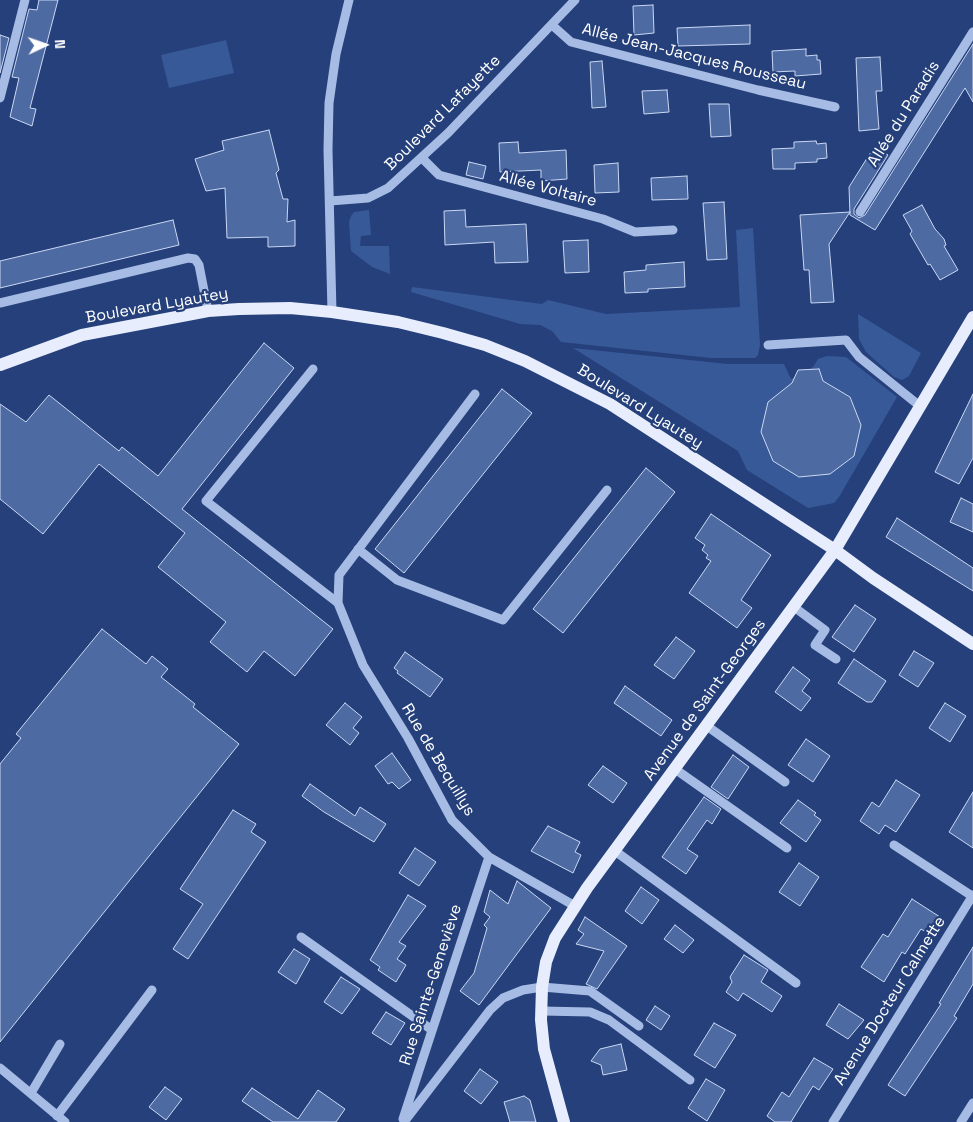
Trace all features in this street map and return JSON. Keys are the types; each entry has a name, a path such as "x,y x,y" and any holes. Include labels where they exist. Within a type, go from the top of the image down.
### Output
{"main road":[{"name":"Boulevard Lyautey","path":"0,365 82,335 208,311 260,308 332,312 398,322 443,332 493,348 562,378 610,404 835,550 873,578 973,644"},
{"name":"Avenue de Saint-Georges","path":"564,1122 544,1048 542,1011 542,987 546,962 555,938 575,906 835,550 973,317"}],"street":[{"path":"0,98 25,0"},
{"path":"332,312 329,103 336,54 349,0"},
{"name":"Boulevard Lafayette","path":"330,201 377,195 388,188 422,158 575,0"},
{"name":"Allée Jean-Jacques Rousseau","path":"552,25 572,42 758,90 835,106"},
{"name":"Allée du Paradis","path":"860,212 973,32"},
{"name":"Allée Voltaire","path":"422,158 439,176 603,218 634,232 673,230"},
{"path":"0,303 188,258 195,259 199,265 208,311"},
{"path":"768,345 846,340 859,357 921,407"},
{"path":"313,369 206,501 338,603"},
{"path":"338,603 339,574 475,394"},
{"path":"358,549 397,580 503,620 607,490"},
{"name":"Rue de Bequillys","path":"338,603 363,665 408,738 452,820 489,857 575,906"},
{"path":"794,607 825,630 815,645 836,659"},
{"path":"706,726 785,782"},
{"path":"675,769 788,848"},
{"path":"894,845 973,896"},
{"path":"615,851 796,983"},
{"name":"Rue Sainte-Geneviève","path":"403,1122 489,857"},
{"name":"Avenue Docteur Calmette","path":"833,1122 973,896"},
{"path":"301,936 432,1030"},
{"path":"403,1122 490,1010 503,998 523,990 542,987 590,991 640,1026"},
{"path":"0,1068 61,1119 152,990"},
{"path":"542,1011 590,1012 609,1020 690,1080"},
{"path":"31,1093 60,1044"},
{"path":"961,1122 973,1103"}],"shaded area":[{"path":"226,40 234,73 169,88 161,55"},
{"path":"369,210 371,235 361,236 360,246 389,246 390,274 372,267 351,251 349,222 351,216 354,212"},
{"path":"753,228 760,345 758,355 755,358 711,358 561,342 552,331 540,325 520,324 411,292 412,287 542,304 548,300 606,314 740,307 736,230"},
{"path":"858,314 921,353 909,376 902,380 894,377 866,352 859,339"},
{"path":"573,348 728,364 784,364 791,379 813,367 818,359 827,356 846,357 897,397 839,497 834,503 808,508 747,470 738,451"}],"building":[{"path":"39,0 58,0 30,108 36,109 32,126 10,117 19,78 12,77 29,9 37,10"},
{"path":"653,5 654,33 634,35 633,6"},
{"path":"750,25 750,44 678,46 677,28"},
{"path":"0,35 9,38 0,73"},
{"path":"973,44 973,102 965,88 875,230 850,215 849,187 874,147 888,155 854,209 854,214 859,218 865,215"},
{"path":"806,49 806,56 817,55 817,60 820,60 821,74 795,76 795,71 773,72 772,51"},
{"path":"880,57 882,91 876,91 879,129 859,131 856,58"},
{"path":"602,61 606,107 592,108 590,62"},
{"path":"667,90 669,112 644,114 642,91"},
{"path":"709,104 729,104 731,136 711,137"},
{"path":"269,130 279,170 276,173 283,199 288,199 287,222 295,220 295,246 268,247 268,237 227,238 225,188 206,191 195,159 224,150 222,141"},
{"path":"816,141 817,144 826,143 827,158 817,159 817,162 795,163 795,169 773,169 772,149 794,148 794,142"},
{"path":"518,142 519,153 566,150 567,179 541,181 541,170 500,172 499,143"},
{"path":"469,162 486,166 483,179 466,175"},
{"path":"618,163 619,192 595,193 594,165"},
{"path":"687,176 688,199 652,200 651,178"},
{"path":"724,202 727,259 707,260 703,203"},
{"path":"922,205 935,229 944,239 946,245 944,246 958,270 940,280 930,264 928,265 910,234 912,231 903,215"},
{"path":"465,210 466,227 526,224 528,262 495,263 494,242 445,245 444,211"},
{"path":"850,212 829,244 834,302 811,303 809,270 804,270 800,215"},
{"path":"173,220 179,245 0,288 0,261"},
{"path":"588,240 589,272 565,273 563,241"},
{"path":"684,262 685,287 648,289 648,292 625,293 624,272 646,270 646,265"},
{"path":"264,343 294,368 182,509 333,629 295,676 264,651 247,672 210,642 226,622 158,567 185,533 99,464 43,534 0,499 0,404 26,422 49,395 119,451 122,447 158,476"},
{"path":"819,369 823,381 850,397 861,425 854,456 830,474 799,477 773,461 761,432 768,402 792,383 798,370"},
{"path":"502,389 532,413 404,573 375,549"},
{"path":"973,394 973,458 959,484 935,472"},
{"path":"646,468 675,492 563,633 533,609"},
{"path":"961,498 973,504 973,532 950,522"},
{"path":"711,514 771,555 741,600 752,608 737,628 689,593 711,561 706,558 708,555 702,550 705,545 695,538"},
{"path":"897,518 973,568 973,591 886,537"},
{"path":"855,605 876,619 854,652 832,637"},
{"path":"102,629 146,664 152,656 168,669 161,677 195,704 193,707 239,744 0,1042 0,764 21,738 16,734"},
{"path":"676,637 695,651 674,679 654,665"},
{"path":"914,651 934,663 918,687 899,675"},
{"path":"405,652 443,679 430,697 397,673 398,671 394,668"},
{"path":"854,659 886,681 872,702 867,702 838,683"},
{"path":"793,667 810,680 802,691 811,698 801,711 775,692"},
{"path":"625,686 672,720 661,736 614,703"},
{"path":"345,703 362,717 353,728 359,733 350,745 326,725"},
{"path":"945,703 966,716 950,742 929,728"},
{"path":"806,739 830,756 813,782 788,765"},
{"path":"392,753 411,780 399,789 392,782 388,784 375,766"},
{"path":"733,755 749,767 728,799 711,787"},
{"path":"603,766 627,783 613,803 588,785"},
{"path":"896,780 920,795 896,832 885,825 879,834 860,821 872,802 879,807"},
{"path":"310,784 355,816 360,807 386,824 374,842 324,812 302,796"},
{"path":"973,792 973,848 949,832"},
{"path":"704,797 721,809 712,824 707,820 687,849 698,856 686,874 662,857"},
{"path":"798,800 816,813 814,815 821,820 806,842 780,823"},
{"path":"233,810 256,824 251,832 266,842 188,959 173,949 203,904 180,889"},
{"path":"548,826 580,842 575,852 581,855 573,873 531,851"},
{"path":"415,848 436,862 419,886 399,873"},
{"path":"799,863 819,877 800,906 779,892"},
{"path":"517,881 551,908 479,1005 460,991 474,973 487,928 484,925 490,917 484,912 490,890 508,904"},
{"path":"641,887 659,900 642,924 625,911"},
{"path":"408,895 426,906 399,942 406,946 397,959 406,965 396,982 378,970 380,967 370,960"},
{"path":"912,899 940,917 929,934 921,929 905,954 902,952 884,982 861,967 883,934 888,937"},
{"path":"585,917 627,946 597,989 586,984 604,951 576,944 584,934 578,930"},
{"path":"675,925 694,940 683,953 664,939"},
{"path":"973,947 973,984 954,1016 957,1018 905,1096 888,1085 941,1004 939,1003"},
{"path":"294,949 310,959 296,984 278,972"},
{"path":"744,955 768,970 761,982 782,996 772,1012 743,993 738,1001 726,992 732,982 730,977"},
{"path":"341,977 360,989 342,1014 324,1002"},
{"path":"839,1004 864,1020 848,1039 826,1025"},
{"path":"655,1006 670,1016 661,1030 646,1020"},
{"path":"386,1012 405,1023 391,1045 372,1033"},
{"path":"714,1023 736,1035 715,1068 694,1055"},
{"path":"621,1044 627,1070 603,1075 601,1065 591,1061 600,1049"},
{"path":"814,1058 833,1069 819,1090 813,1086 791,1122 775,1122 767,1116 782,1092 789,1097"},
{"path":"480,1069 498,1082 481,1104 464,1091"},
{"path":"706,1079 725,1090 707,1121 688,1108"},
{"path":"165,1087 182,1099 166,1120 149,1107"},
{"path":"252,1088 298,1119 318,1090 345,1109 336,1122 273,1122 242,1101"},
{"path":"524,1096 530,1100 536,1122 510,1122 504,1102"}]}
